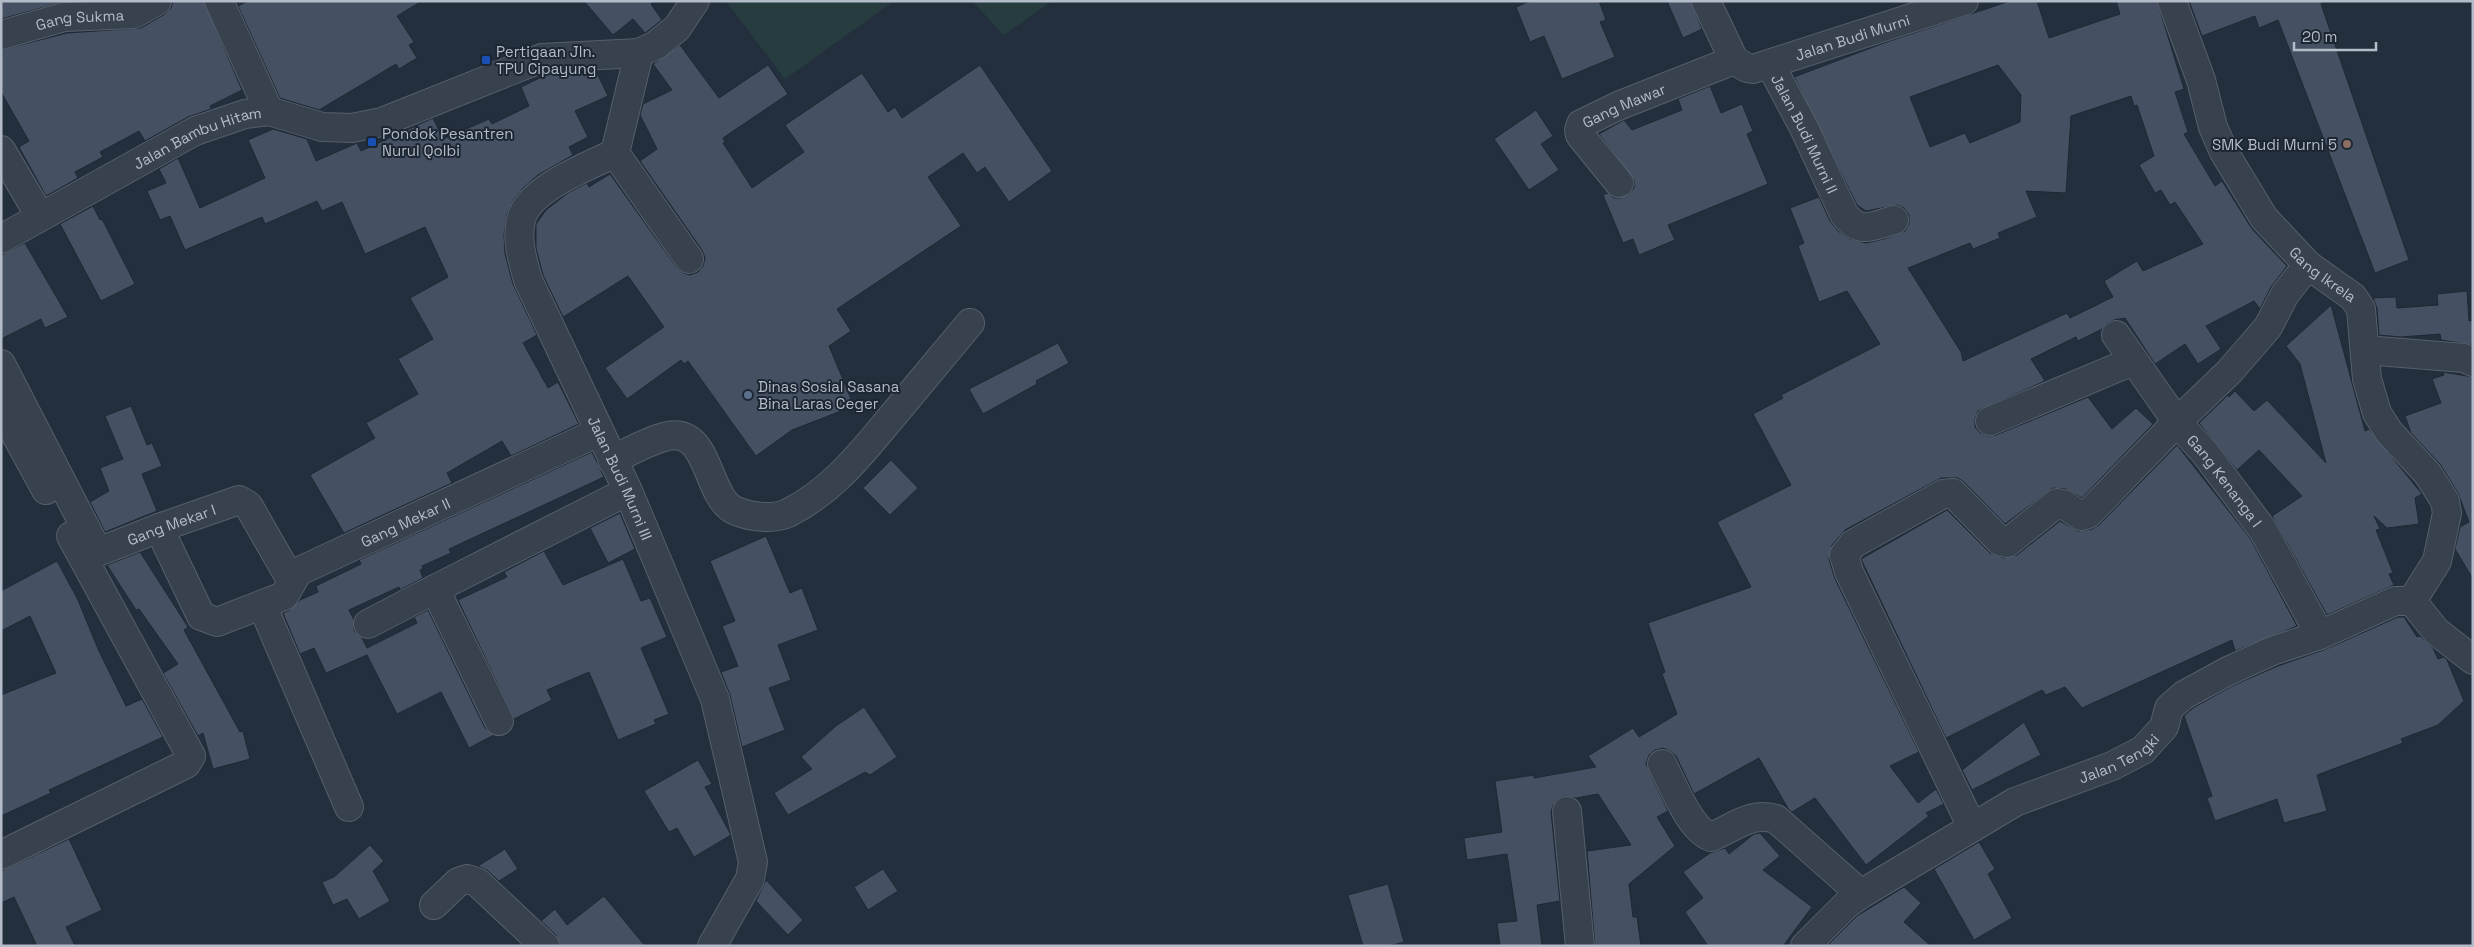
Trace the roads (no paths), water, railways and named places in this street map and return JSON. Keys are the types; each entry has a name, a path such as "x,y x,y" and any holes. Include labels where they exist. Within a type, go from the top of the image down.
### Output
{"street":[{"name":"Gang Sukma","path":"1,35 64,17 134,14 158,1"},
{"path":"689,259 615,152 639,54 656,45 677,28 695,1"},
{"path":"1706,1 1734,60"},
{"name":"Jalan Budi Murni","path":"1770,64 1964,1"},
{"name":"Gang Ikrela","path":"2172,1 2201,80 2214,127 2224,152 2264,218 2308,264 2354,297 2361,309 2367,379 2382,424 2428,474 2445,501 2447,513 2437,561 2412,601"},
{"path":"220,2 269,112"},
{"name":"Jalan Bambu Hitam","path":"1,239 195,131 245,114 269,112 322,127 352,128 382,122 542,58 639,54"},
{"name":"Jalan Budi Murni II","path":"1734,60 1747,68 1753,69 1770,64 1804,128 1844,214 1851,224 1865,229 1894,220"},
{"name":"Gang Mawar","path":"1619,183 1580,135 1581,124 1618,106 1734,60"},
{"path":"1,150 40,216"},
{"name":"Jalan Budi Murni III","path":"615,152 556,183 533,199 521,219 519,234 520,254 528,280 628,491 715,699 753,862 750,879 712,946"},
{"path":"1972,827 1849,572 1844,555 1853,544 1943,494 1953,493 2001,542 2008,543 2057,503 2063,504 2081,516 2088,514 2177,422 2229,372 2268,327 2285,294 2308,264"},
{"path":"612,460 665,436 683,437 692,442 708,466 719,496 734,511 766,517 786,513 846,471 970,323"},
{"name":"Gang Kenanga I","path":"2116,335 2133,362 2177,422 2206,453 2262,530 2320,635"},
{"path":"2365,350 2464,358 2473,362"},
{"path":"1990,421 2133,362"},
{"name":"Gang Mekar I","path":"1,364 98,552 239,500 246,502 288,573 296,575"},
{"path":"1,407 191,756 186,764 1,855"},
{"name":"Gang Mekar II","path":"296,575 599,432"},
{"path":"368,624 628,491"},
{"path":"159,528 201,616 217,622 284,596 296,575"},
{"path":"435,589 499,720"},
{"name":"Jalan Tengki","path":"1805,946 1847,904 2014,802 2112,766 2143,750 2164,727 2169,708 2184,695 2272,650 2320,635 2395,601 2412,601"},
{"path":"2412,601 2436,631 2473,660"},
{"path":"262,605 349,808"},
{"path":"1662,764 1695,826 1704,834 1711,837 1754,816 1764,815 1776,819 1862,894"},
{"path":"1567,810 1580,946"},
{"path":"434,905 458,882 467,879 477,882 545,946"}],"place":[{"name":"Pertigaan Jln. TPU Cipayung","path":"486,60"},
{"name":"Pondok Pesantren Nurul Qolbi","path":"372,142"},
{"name":"SMK Budi Murni 5","path":"2347,144"},
{"name":"Dinas Sosial Sasana Bina Laras Ceger","path":"748,395"}]}
